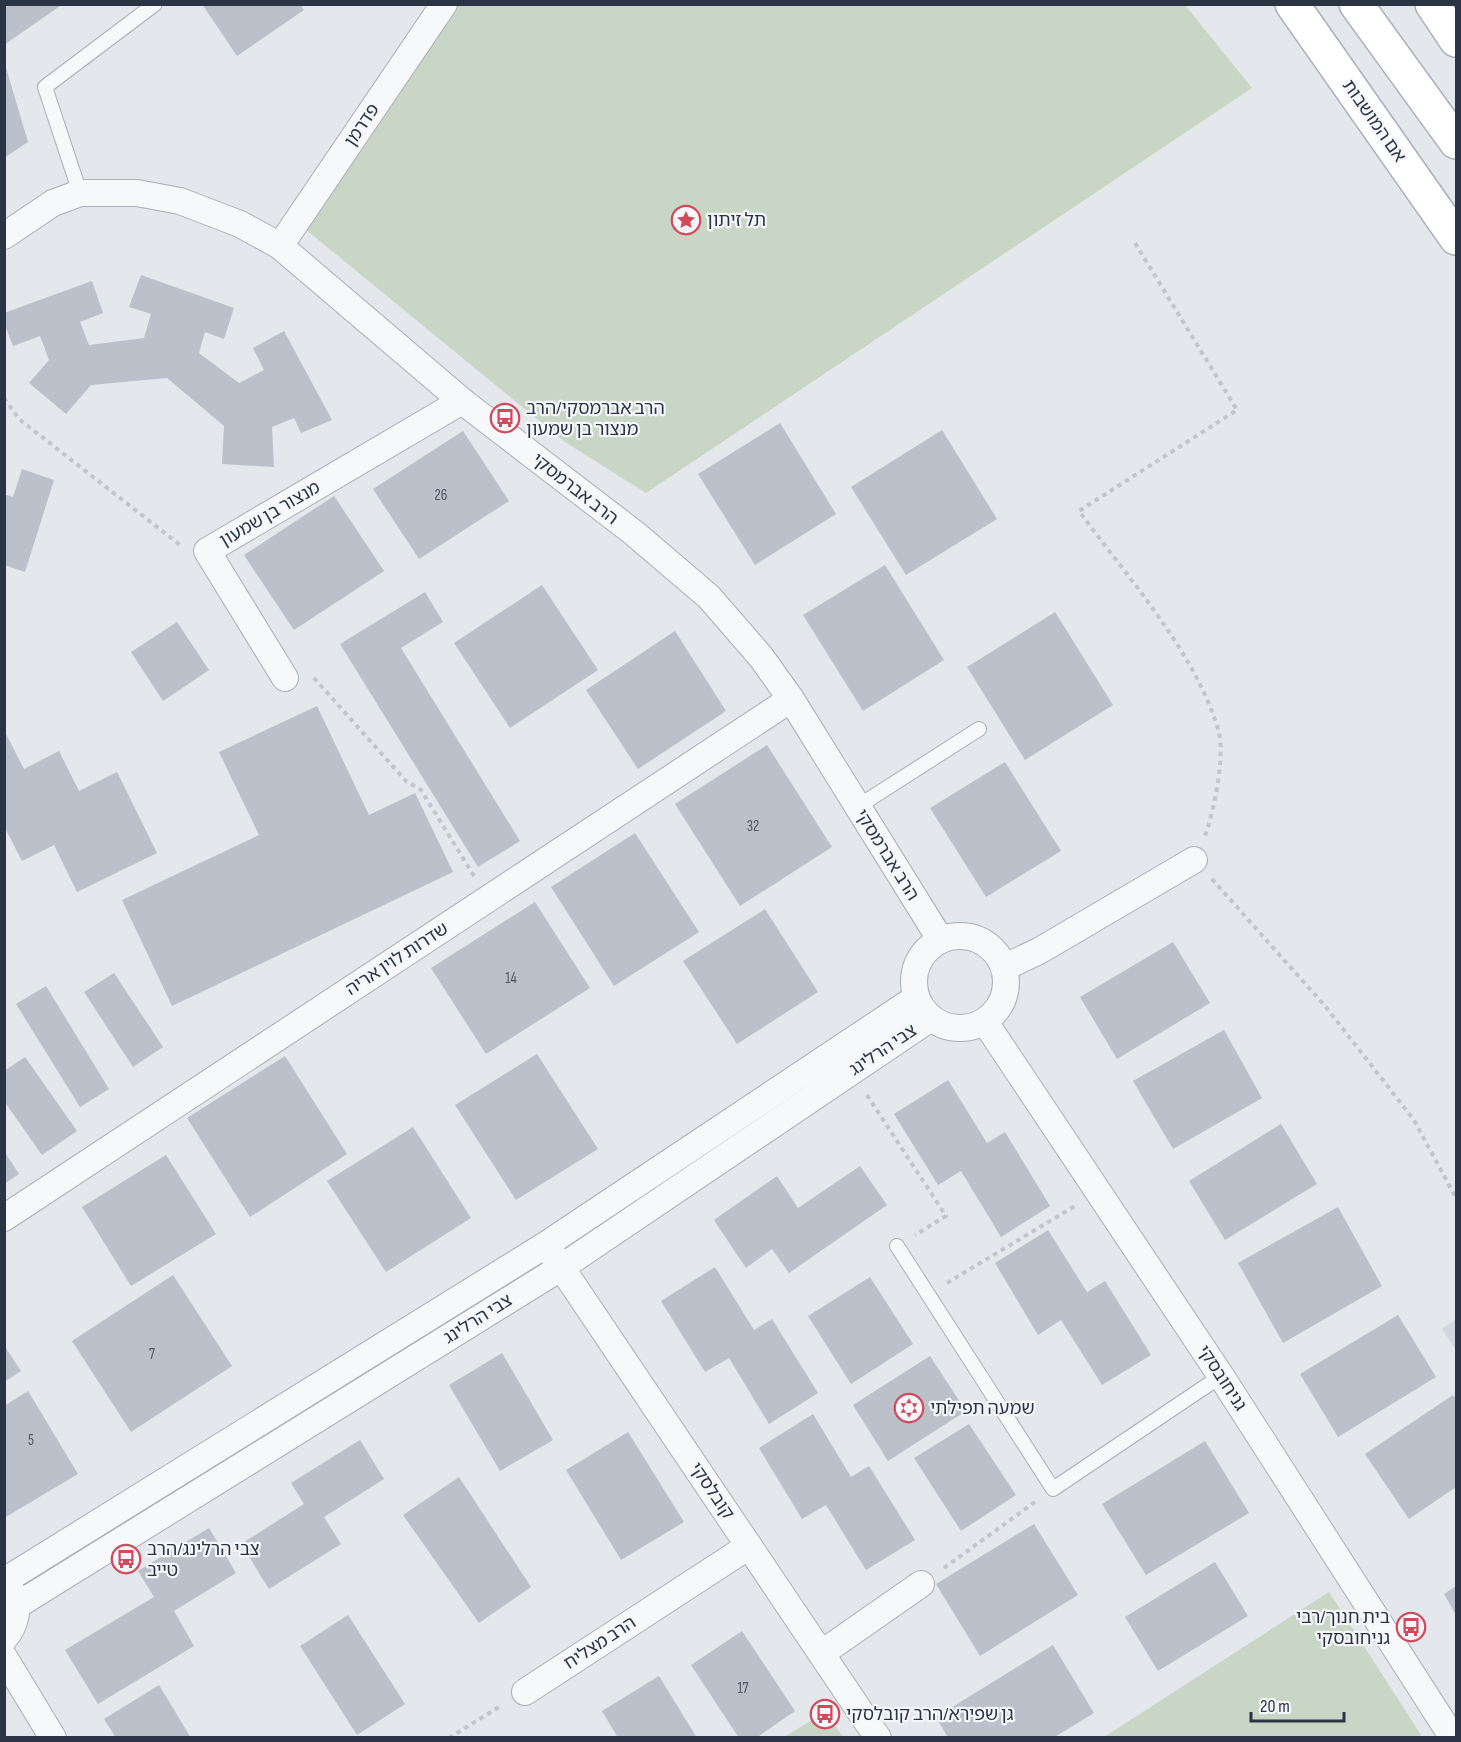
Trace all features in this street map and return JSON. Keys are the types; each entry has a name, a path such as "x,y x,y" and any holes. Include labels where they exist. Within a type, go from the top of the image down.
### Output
{"main road":[{"name":"אם המושבות","path":"1292,4 1456,238"},
{"path":"1356,4 1456,142"},
{"path":"1432,4 1456,40"}],"street":[{"name":"פדרמן","path":"280,246 444,4"},
{"name":"הרב אברמסקי","path":"4,236 53,203 80,193 137,193 180,201 240,224 280,246 462,401 633,533 709,597 761,657 790,699 940,939"},
{"name":"מנצור בן שמעון","path":"285,678 207,551 462,401"},
{"name":"שדרות לוין אריה","path":"4,1218 790,699"},
{"path":"1005,966 1039,951 1194,860"},
{"path":"955,935 970,936 985,942 997,953 1005,966 1007,982 1004,997 997,1011 985,1022 972,1027 957,1028 944,1025 924,1008 913,985 919,958 928,947 940,939 955,935"},
{"name":"צבי הרלינג","path":"16,1606 562,1267 851,1072 924,1008"},
{"name":"צבי הרלינג","path":"4,1582 924,1008"},
{"name":"גניחובסקי","path":"985,1022 1221,1376 1453,1737"},
{"name":"קובלסקי","path":"547,1244 878,1737"},
{"name":"הרב מצליח","path":"525,1692 748,1546"},
{"path":"4,1582 14,1597 16,1606 12,1628 4,1639"},
{"path":"822,1653 921,1584"},
{"path":"4,1657 53,1737"}],"lane":[{"path":"80,193 45,87 155,4"},
{"path":"857,807 979,729"},
{"path":"897,1246 1053,1489 1221,1376"}],"path":[{"path":"1135,243 1237,410 1079,511 1172,638 1198,683 1219,731 1219,782 1206,834 1194,860 1311,990 1414,1120 1456,1198"},
{"path":"851,1072 946,1216 897,1246"},
{"path":"928,1294 1098,1192"},
{"path":"921,1584 1053,1489"},
{"path":"449,1737 525,1692"}],"shaded area":[{"path":"1456,1319 1456,1350 1442,1329"}],"green space":[{"path":"451,5 1185,5 1252,88 646,493 565,442 304,228"},
{"path":"1329,1592 1421,1735 1417,1737 1104,1737"},
{"path":"825,1712 843,1737 784,1737"}],"building":[{"path":"4,4 63,4 4,45"},
{"path":"202,4 300,4 304,10 237,56"},
{"path":"4,61 28,142 4,158"},
{"path":"141,275 234,308 224,339 205,332 199,353 239,383 264,370 253,348 284,331 332,420 301,433 294,418 272,427 274,467 222,464 224,426 167,378 91,385 66,414 29,383 49,360 40,336 13,346 4,323 4,313 92,281 103,313 80,322 89,345 144,338 151,314 129,307"},
{"path":"780,423 836,514 755,565 698,474"},
{"path":"942,430 997,519 906,575 851,487"},
{"path":"463,431 509,501 419,559 373,489"},
{"path":"22,469 54,480 25,572 4,565 4,494 13,497"},
{"path":"334,496 384,571 294,630 244,555"},
{"path":"885,565 944,660 863,711 803,615"},
{"path":"542,585 598,670 510,728 454,643"},
{"path":"425,592 443,622 401,648 520,841 478,867 340,644"},
{"path":"1055,612 1113,705 1025,760 967,667"},
{"path":"177,622 209,670 163,701 131,652"},
{"path":"675,631 726,711 638,769 586,690"},
{"path":"317,706 369,815 415,793 453,872 172,1006 122,900 259,835 219,752"},
{"path":"4,730 24,769 59,751 79,791 117,772 157,853 77,892 54,845 22,861 4,826"},
{"path":"767,745 832,847 740,906 675,804"},
{"path":"1005,762 1061,851 986,897 930,808"},
{"path":"635,833 699,932 614,986 551,887"},
{"path":"535,902 590,988 486,1054 431,968"},
{"path":"765,909 818,992 737,1044 683,961"},
{"path":"1173,942 1210,1003 1117,1059 1080,997"},
{"path":"114,973 163,1047 133,1067 84,992"},
{"path":"46,986 109,1089 80,1107 16,1004"},
{"path":"1224,1030 1262,1098 1173,1149 1133,1081"},
{"path":"537,1054 598,1149 516,1200 455,1105"},
{"path":"285,1056 347,1154 250,1217 187,1118"},
{"path":"25,1057 77,1131 42,1155 4,1101 4,1071"},
{"path":"948,1080 987,1143 1005,1132 1050,1206 1001,1237 961,1171 938,1185 894,1114"},
{"path":"1281,1124 1317,1184 1225,1240 1189,1181"},
{"path":"413,1127 471,1218 386,1272 327,1181"},
{"path":"4,1151 19,1174 4,1184"},
{"path":"166,1155 216,1234 131,1286 82,1207"},
{"path":"860,1166 887,1205 789,1273 772,1249 746,1268 714,1220 777,1176 798,1208"},
{"path":"1338,1207 1382,1286 1283,1343 1238,1263"},
{"path":"1048,1230 1087,1292 1105,1281 1151,1355 1102,1385 1061,1320 1038,1335 995,1263"},
{"path":"715,1267 754,1330 772,1319 818,1393 769,1424 729,1358 705,1372 661,1301"},
{"path":"173,1275 232,1366 131,1432 72,1341"},
{"path":"870,1277 913,1344 851,1384 808,1316"},
{"path":"1398,1315 1436,1377 1338,1437 1300,1374"},
{"path":"4,1345 21,1371 4,1382"},
{"path":"502,1353 553,1440 500,1471 449,1385"},
{"name":"שמעה תפילתי","path":"930,1356 966,1411 888,1461 853,1405"},
{"path":"28,1391 78,1474 4,1518 4,1406"},
{"path":"1453,1395 1456,1399 1456,1487 1409,1519 1365,1454"},
{"path":"813,1414 851,1477 869,1466 915,1540 866,1570 826,1505 802,1519 759,1448"},
{"path":"969,1424 1016,1495 961,1531 914,1458"},
{"path":"628,1432 684,1522 621,1560 566,1470"},
{"path":"360,1440 384,1479 324,1517 341,1544 269,1589 241,1544 304,1504 291,1483"},
{"path":"1205,1441 1249,1513 1146,1575 1102,1504"},
{"path":"459,1477 531,1587 479,1623 403,1515"},
{"path":"1034,1524 1078,1595 980,1656 936,1584"},
{"path":"209,1528 236,1573 174,1611 194,1646 98,1704 65,1650 154,1597 138,1571"},
{"path":"1215,1562 1248,1616 1158,1671 1125,1617"},
{"path":"1456,1586 1456,1615 1444,1594"},
{"path":"348,1615 405,1704 357,1735 300,1646"},
{"path":"742,1631 795,1711 756,1738 739,1738 691,1665"},
{"path":"1053,1645 1094,1713 1053,1738 948,1738 936,1717"},
{"path":"659,1676 697,1738 618,1738 602,1711"},
{"path":"159,1685 191,1738 116,1738 104,1719"}],"place":[{"name":"תל זיתון","path":"686,220"},
{"name":"הרב אברמסקי/הרב מנצור בן שמעון","path":"505,418"},
{"name":"שמעה תפילתי","path":"909,1408"},
{"name":"צבי הרלינג/הרב טייב","path":"126,1559"},
{"name":"בית חנוך/רבי גניחובסקי","path":"1411,1627"},
{"name":"גן שפירא/הרב קובלסקי","path":"825,1714"}]}
